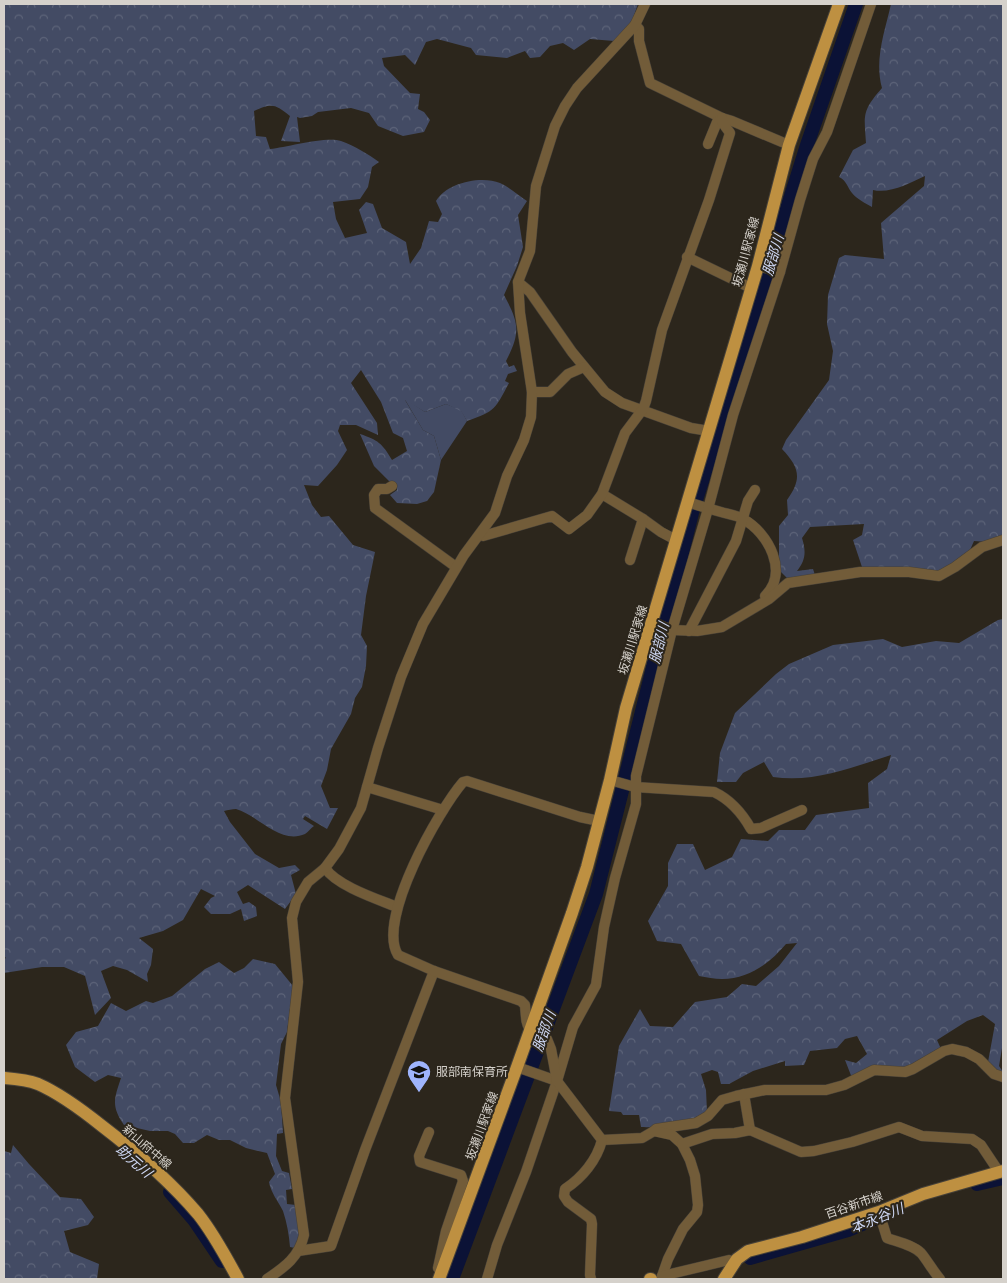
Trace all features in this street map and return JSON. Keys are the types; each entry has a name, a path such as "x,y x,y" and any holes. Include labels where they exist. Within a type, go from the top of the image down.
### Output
{"main road":[{"name":"坂瀬川駅家線","path":"440,1276 520,1068 572,913 599,821 613,781 626,708 654,623 676,540 689,502 751,288 760,266 789,145 839,4"},
{"name":"新山府中線","path":"4,1078 25,1080 39,1085 71,1102 135,1152 199,1216 218,1243 238,1279"},
{"name":"百谷新市線","path":"724,1279 735,1263 748,1251 802,1237 879,1212 923,1194 1001,1172"}],"street":[{"path":"267,1279 288,1265 302,1244 304,1235 285,1098 298,982 292,918 296,902 305,887 339,849 361,808 401,677 423,624 456,567 495,512 507,476 524,440 530,417 532,392 520,313 518,282 530,251 536,186 555,126 565,106 577,88 636,25 645,4"},
{"path":"487,1279 497,1245 526,1172 573,1027 596,985 604,927 615,878 636,804 632,786 636,776 670,629 733,415 780,272 813,159 826,132 871,4"},
{"path":"636,25 639,30 639,41 650,83 722,118 732,120 789,145"},
{"path":"708,144 717,122 722,118"},
{"path":"481,534 483,536 552,516 569,529 587,515 602,494 624,433 643,409 662,330 709,200 730,133 722,122 722,118"},
{"path":"687,257 751,288"},
{"path":"760,266 780,272"},
{"path":"518,282 530,292 584,367 605,392 622,402 691,428 709,431"},
{"path":"532,392 550,392 568,374 584,367"},
{"path":"392,486 387,489 378,489 374,495 375,508 456,567"},
{"path":"689,631 736,541 748,501 754,490"},
{"path":"602,494 676,540"},
{"path":"689,502 742,518 760,532 776,564 776,578 772,589 754,608"},
{"path":"630,560 643,519"},
{"path":"654,623 670,629 689,631 722,627 769,599 788,583 860,572 909,572 939,576 982,548 1003,540"},
{"path":"599,821 580,817 466,781 460,786 429,833 397,907 393,937 394,949 398,955 434,971 521,1001 525,1005 527,1026 533,1032 547,1039 551,1049 557,1081 602,1140"},
{"path":"613,781 632,786 714,792 726,797 745,818 751,829 761,828 802,810"},
{"path":"367,788 443,810"},
{"path":"324,868 329,875 361,893 397,907"},
{"path":"298,1251 331,1246 365,1150 434,971"},
{"path":"602,1140 642,1138 656,1129 696,1123 708,1116 722,1100 744,1094 765,1090 826,1090 844,1085 874,1070 904,1072 952,1048 966,1052 979,1059 994,1074 1003,1076"},
{"path":"520,1068 557,1081"},
{"path":"744,1094 750,1130"},
{"path":"682,1144 712,1134 750,1130 801,1152 814,1152 852,1142 899,1126 922,1136 972,1139 981,1145 1001,1172"},
{"path":"428,1132 419,1156 420,1162 461,1175 474,1170 479,1172"},
{"path":"654,1132 672,1134 682,1144 695,1176 698,1205 697,1212 683,1229 656,1279"},
{"path":"591,1279 591,1219 568,1202 564,1196 566,1189 584,1173 600,1148 602,1140"},
{"path":"440,1276 438,1269 446,1231 463,1180 461,1175"},
{"path":"879,1212 887,1238 921,1253 931,1270 940,1279"},
{"path":"656,1279 728,1260 735,1263"}],"green space":[{"path":"4,4 638,4 632,21 614,41 590,39 574,50 563,43 550,46 540,57 530,58 525,51 507,58 476,55 471,48 437,39 426,42 415,65 405,55 382,58 384,66 410,93 420,94 418,109 424,112 430,120 424,132 403,136 378,126 369,113 351,108 297,117 300,142 281,141 290,116 273,106 254,111 256,136 266,137 270,149 334,140 356,148 379,162 372,167 368,187 360,199 333,202 336,219 345,238 367,233 359,210 366,202 373,204 382,228 406,242 410,264 421,248 429,221 438,222 442,214 436,201 448,189 474,180 492,181 500,183 527,201 518,215 523,247 504,295 513,313 516,328 514,342 506,361 509,367 514,365 517,371 508,374 505,381 509,383 494,408 467,421 461,411 446,404 425,412 405,400 423,430 434,436 441,460 434,492 427,501 417,504 397,503 390,495 397,490 397,484 389,481 374,466 360,434 379,443 392,460 407,451 403,438 393,433 381,402 361,370 351,383 377,423 378,435 356,425 340,425 338,431 347,450 337,465 318,486 304,485 312,505 321,517 329,516 353,545 375,552 366,596 361,635 367,646 362,687 355,698 351,714 331,749 327,770 321,786 330,808 338,808 327,829 305,816 303,819 314,826 305,834 296,836 278,833 236,809 224,811 230,822 255,854 279,868 295,865 300,870 291,875 296,894 285,909 248,885 237,892 243,904 249,902 256,907 257,916 244,921 241,909 230,914 211,914 204,907 215,896 201,889 183,920 163,931 139,938 153,949 151,965 147,974 148,982 127,970 113,966 101,971 111,998 95,1015 85,976 64,967 42,967 4,973 4,959 6,958 4,956"},
{"path":"891,4 1003,4 1003,536 988,542 974,541 970,550 941,572 862,567 853,540 862,535 864,524 810,527 802,538 804,555 797,571 813,569 815,575 787,578 779,570 779,526 788,515 787,500 795,486 797,474 792,462 782,449 786,440 829,380 833,351 827,324 828,295 839,258 845,255 884,259 881,223 924,186 925,176 893,189 873,190 872,207 854,195 839,177 853,150 866,143 866,113 871,102 882,88 879,67 880,56"},
{"path":"404,398 425,412 446,404 461,410 467,421 441,460 434,436 423,430"},
{"path":"1003,619 1003,1042 999,1066 1003,1072 997,1071 988,1062 995,1024 983,1015 967,1021 937,1040 941,1049 914,1066 852,1078 845,1060 856,1063 867,1054 857,1036 845,1039 837,1048 810,1051 804,1065 785,1066 785,1061 753,1071 729,1084 721,1084 718,1072 712,1070 701,1074 706,1090 707,1112 683,1122 658,1127 641,1127 639,1115 623,1115 621,1112 609,1111 619,1046 640,1009 650,1026 673,1027 695,1002 727,997 742,984 756,986 779,966 797,943 786,944 766,963 750,973 722,979 699,976 681,944 657,941 648,921 668,886 668,863 677,844 693,844 705,870 732,857 741,839 768,841 779,830 805,830 816,815 869,808 868,783 887,769 891,755 834,773 804,778 773,777 764,762 743,773 736,782 717,782 720,753 735,713 789,664 833,645 883,639 902,647 936,641 959,643 998,620"},
{"path":"253,959 275,964 293,986 287,1032 281,1044 276,1085 281,1102 283,1133 277,1134 276,1156 282,1171 289,1173 292,1189 286,1190 287,1204 296,1205 300,1233 295,1248 290,1247 283,1211 270,1186 269,1182 275,1174 267,1153 246,1148 230,1140 219,1140 207,1135 194,1143 183,1143 175,1134 168,1131 150,1131 124,1125 115,1107 121,1078 108,1075 95,1082 75,1067 66,1045 76,1032 98,1026 111,1003 126,1011 146,1001 153,1003 172,996 205,969 219,962 234,973 244,968"},
{"path":"13,1145 60,1197 81,1199 94,1217 88,1225 64,1231 70,1252 99,1264 97,1279 4,1279 4,1151 11,1153"}],"waterway":[{"name":"服部川","path":"452,1279 596,894 692,513 807,145 856,4"},
{"name":"本永谷川","path":"977,1184 1003,1178"},
{"name":"助元川","path":"170,1192 195,1221 222,1261"},
{"name":"本永谷川","path":"750,1258 848,1230 876,1218"}],"place":[{"name":"服部南保育所","path":"419,1093"}]}
